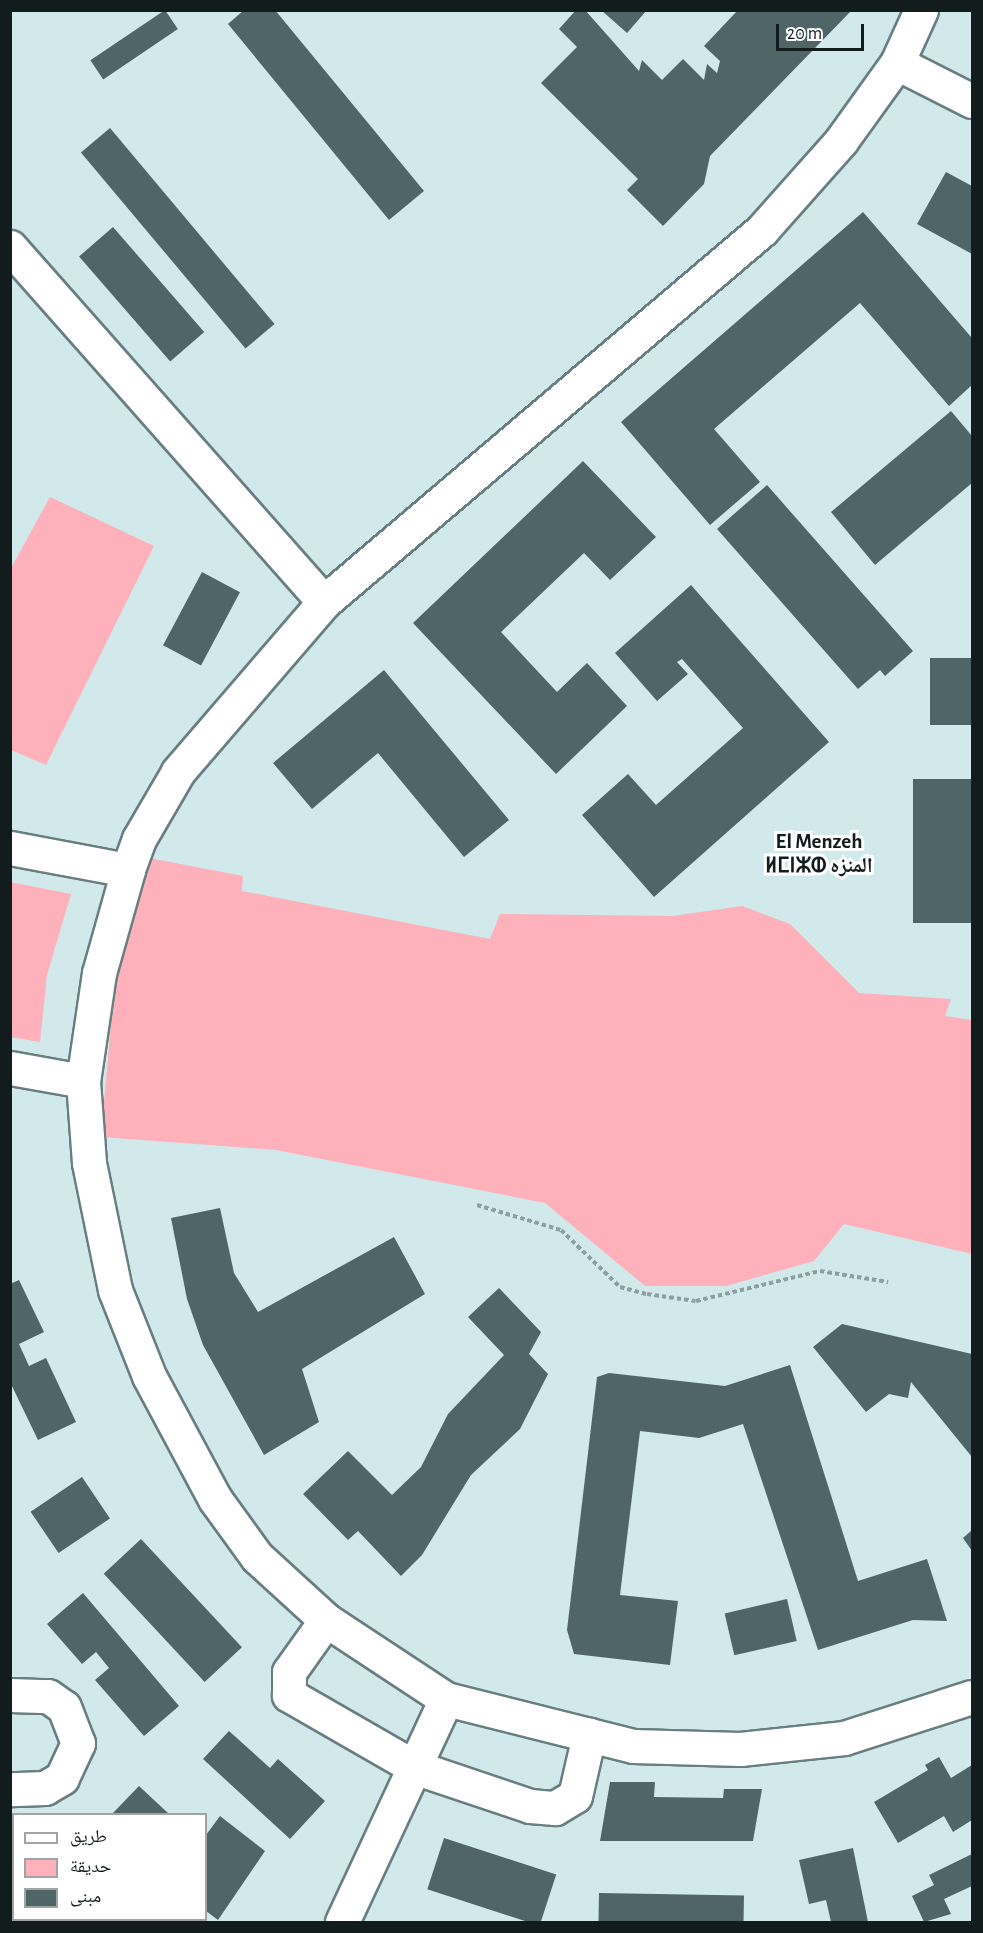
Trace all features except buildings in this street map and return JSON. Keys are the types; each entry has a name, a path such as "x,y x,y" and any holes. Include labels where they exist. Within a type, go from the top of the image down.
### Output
{"street":[{"path":"921,10 897,63 841,141 762,230 324,602 178,772 139,839 128,870 99,973 83,1081 89,1163 115,1290 148,1376 215,1499 257,1557 326,1620 446,1699 633,1746 740,1749 832,1740 940,1712 972,1697"},
{"path":"897,63 972,101"},
{"path":"10,247 324,602"},
{"path":"10,848 128,870"},
{"path":"10,1068 83,1081"},
{"path":"326,1620 289,1672 289,1695 414,1767 530,1806 555,1808 575,1796 589,1735"},
{"path":"10,1695 48,1696 64,1707 78,1743 62,1778 45,1788 10,1789"},
{"path":"342,1923 446,1699"}],"path":[{"path":"477,1205 561,1230 620,1287 647,1294 696,1301 820,1271 888,1282"}],"green space":[{"path":"50,497 154,546 46,765 11,750 10,570"},
{"path":"149,858 243,876 242,891 490,939 500,914 673,916 742,906 790,924 859,993 951,999 945,1016 972,1020 972,1254 844,1224 814,1261 726,1286 645,1286 545,1203 276,1150 101,1137 114,989"},
{"path":"10,882 71,894 47,975 40,1042 11,1037"}],"district":[{"name":"El Menzeh ⵍⵎⵏⵣⵀ المنزه","path":"819,854"}]}
